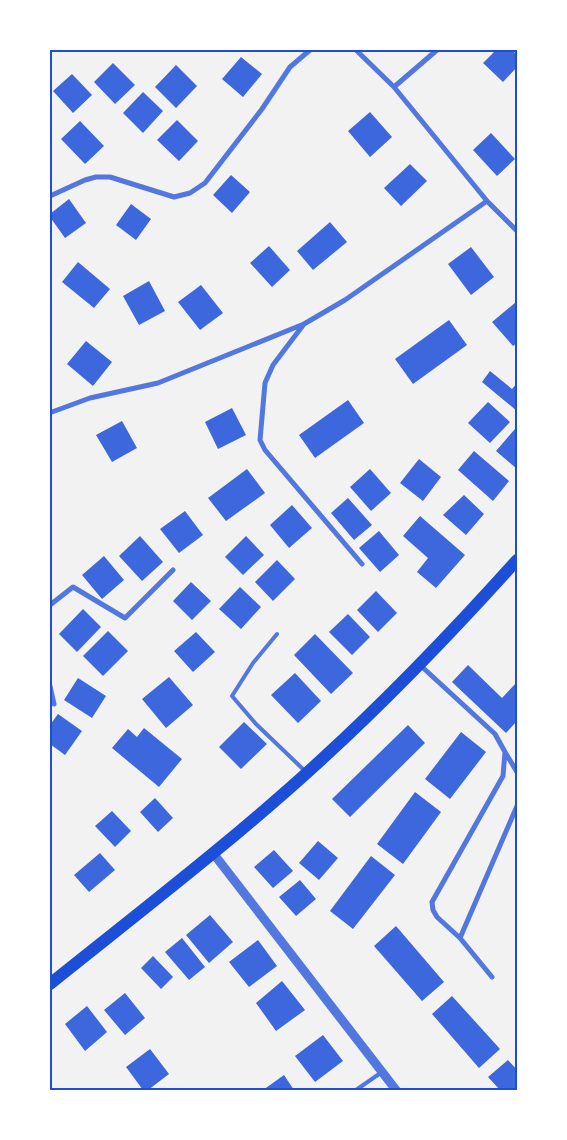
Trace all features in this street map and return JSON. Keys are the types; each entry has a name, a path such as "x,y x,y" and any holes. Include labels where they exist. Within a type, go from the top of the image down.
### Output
{"main road":[{"path":"50,984 213,853 307,772 420,665 517,560"}],"street":[{"path":"50,196 96,177 110,177 174,196 190,193 205,183 262,109 290,67 310,50"},
{"path":"356,50 394,87 488,201 517,232"},
{"path":"394,87 437,50"},
{"path":"50,411 52,412 90,398 158,383 304,324 345,300 488,201"},
{"path":"304,324 273,365 265,383 260,440 265,450 362,564"},
{"path":"50,605 72,587 125,618 173,570"},
{"path":"420,665 495,734 517,772"},
{"path":"50,686 54,704"},
{"path":"492,977 460,938 437,917 433,910 432,902 503,776 505,752"},
{"path":"460,938 517,806"},
{"path":"213,853 396,1090"}],"lane":[{"path":"278,634 253,663 232,696 256,724 307,772"},
{"path":"356,1090 382,1072"}],"building":[{"path":"496,50 512,50 517,55 517,67 503,82 483,63"},
{"path":"241,57 262,74 243,97 222,79"},
{"path":"113,63 135,85 115,104 94,82"},
{"path":"176,65 197,86 176,108 155,87"},
{"path":"72,74 92,95 73,113 53,91"},
{"path":"143,92 163,111 143,133 123,113"},
{"path":"370,112 392,137 370,157 348,131"},
{"path":"177,120 198,141 179,161 157,140"},
{"path":"80,121 104,146 85,164 61,139"},
{"path":"491,133 515,159 497,176 473,150"},
{"path":"410,164 427,181 401,206 384,188"},
{"path":"231,175 250,192 232,213 213,195"},
{"path":"69,199 86,223 65,238 50,217 50,214"},
{"path":"131,204 151,219 136,240 116,225"},
{"path":"330,222 347,242 313,270 297,251"},
{"path":"269,246 290,270 272,287 250,263"},
{"path":"471,247 494,277 471,295 448,264"},
{"path":"78,262 110,289 94,308 62,282"},
{"path":"149,281 165,311 139,325 123,296"},
{"path":"201,285 223,313 200,330 178,302"},
{"path":"516,302 517,343 513,346 492,322"},
{"path":"449,320 467,345 413,384 395,359"},
{"path":"86,341 112,362 93,386 67,364"},
{"path":"490,371 512,389 517,383 517,411 482,382"},
{"path":"348,400 364,423 315,458 299,435"},
{"path":"488,402 510,422 490,443 468,423"},
{"path":"232,408 246,435 218,449 205,422"},
{"path":"122,421 137,448 112,462 96,435"},
{"path":"515,429 517,430 517,469 496,451"},
{"path":"474,451 509,481 493,501 458,470"},
{"path":"419,459 441,477 423,501 400,483"},
{"path":"247,469 265,493 226,521 208,498"},
{"path":"370,469 391,493 371,511 350,487"},
{"path":"464,495 484,514 466,535 443,515"},
{"path":"348,498 372,525 354,540 331,513"},
{"path":"292,505 312,528 289,548 270,525"},
{"path":"185,511 203,535 179,553 160,529"},
{"path":"420,516 465,555 436,588 417,572 428,558 403,536"},
{"path":"379,531 399,555 380,572 359,548"},
{"path":"140,536 163,562 142,581 119,556"},
{"path":"246,536 264,555 243,575 225,557"},
{"path":"104,556 124,580 102,599 82,575"},
{"path":"277,560 295,579 273,601 255,582"},
{"path":"191,582 211,601 192,620 173,601"},
{"path":"240,587 261,607 241,629 219,609"},
{"path":"376,591 397,613 378,632 357,610"},
{"path":"83,609 101,627 77,652 59,634"},
{"path":"348,614 370,637 352,655 329,632"},
{"path":"108,631 128,651 103,676 83,656"},
{"path":"196,632 215,652 193,672 174,651"},
{"path":"315,634 353,673 331,694 294,655"},
{"path":"468,665 502,698 517,682 517,721 506,733 452,682"},
{"path":"295,673 321,701 298,723 271,695"},
{"path":"169,677 193,705 166,728 142,699"},
{"path":"78,678 106,696 92,718 64,700"},
{"path":"58,714 82,731 65,755 50,744 50,725"},
{"path":"244,722 267,744 241,769 219,747"},
{"path":"408,725 425,743 350,817 332,799"},
{"path":"144,728 182,759 159,787 112,748 128,729 137,737"},
{"path":"461,732 486,752 450,799 425,779"},
{"path":"415,792 441,812 403,864 377,844"},
{"path":"155,798 173,818 158,832 140,812"},
{"path":"112,811 131,831 115,847 95,826"},
{"path":"318,841 338,858 319,880 299,863"},
{"path":"274,850 293,871 273,888 254,867"},
{"path":"100,853 115,870 89,892 74,875"},
{"path":"371,856 395,875 353,929 330,911"},
{"path":"300,880 316,899 296,916 279,897"},
{"path":"210,915 233,942 209,963 186,935"},
{"path":"396,926 444,982 422,1001 374,946"},
{"path":"182,938 205,967 189,980 165,952"},
{"path":"258,940 277,966 249,987 229,962"},
{"path":"153,956 173,977 161,989 141,968"},
{"path":"282,981 305,1010 276,1031 256,1003"},
{"path":"125,993 145,1018 125,1035 104,1010"},
{"path":"452,996 500,1049 479,1068 432,1014"},
{"path":"87,1006 107,1032 85,1051 65,1024"},
{"path":"323,1035 343,1061 315,1082 295,1056"},
{"path":"150,1049 169,1074 148,1090 143,1090 126,1067"},
{"path":"508,1060 517,1070 517,1090 500,1090 488,1077"},
{"path":"284,1075 294,1090 263,1090"}]}
